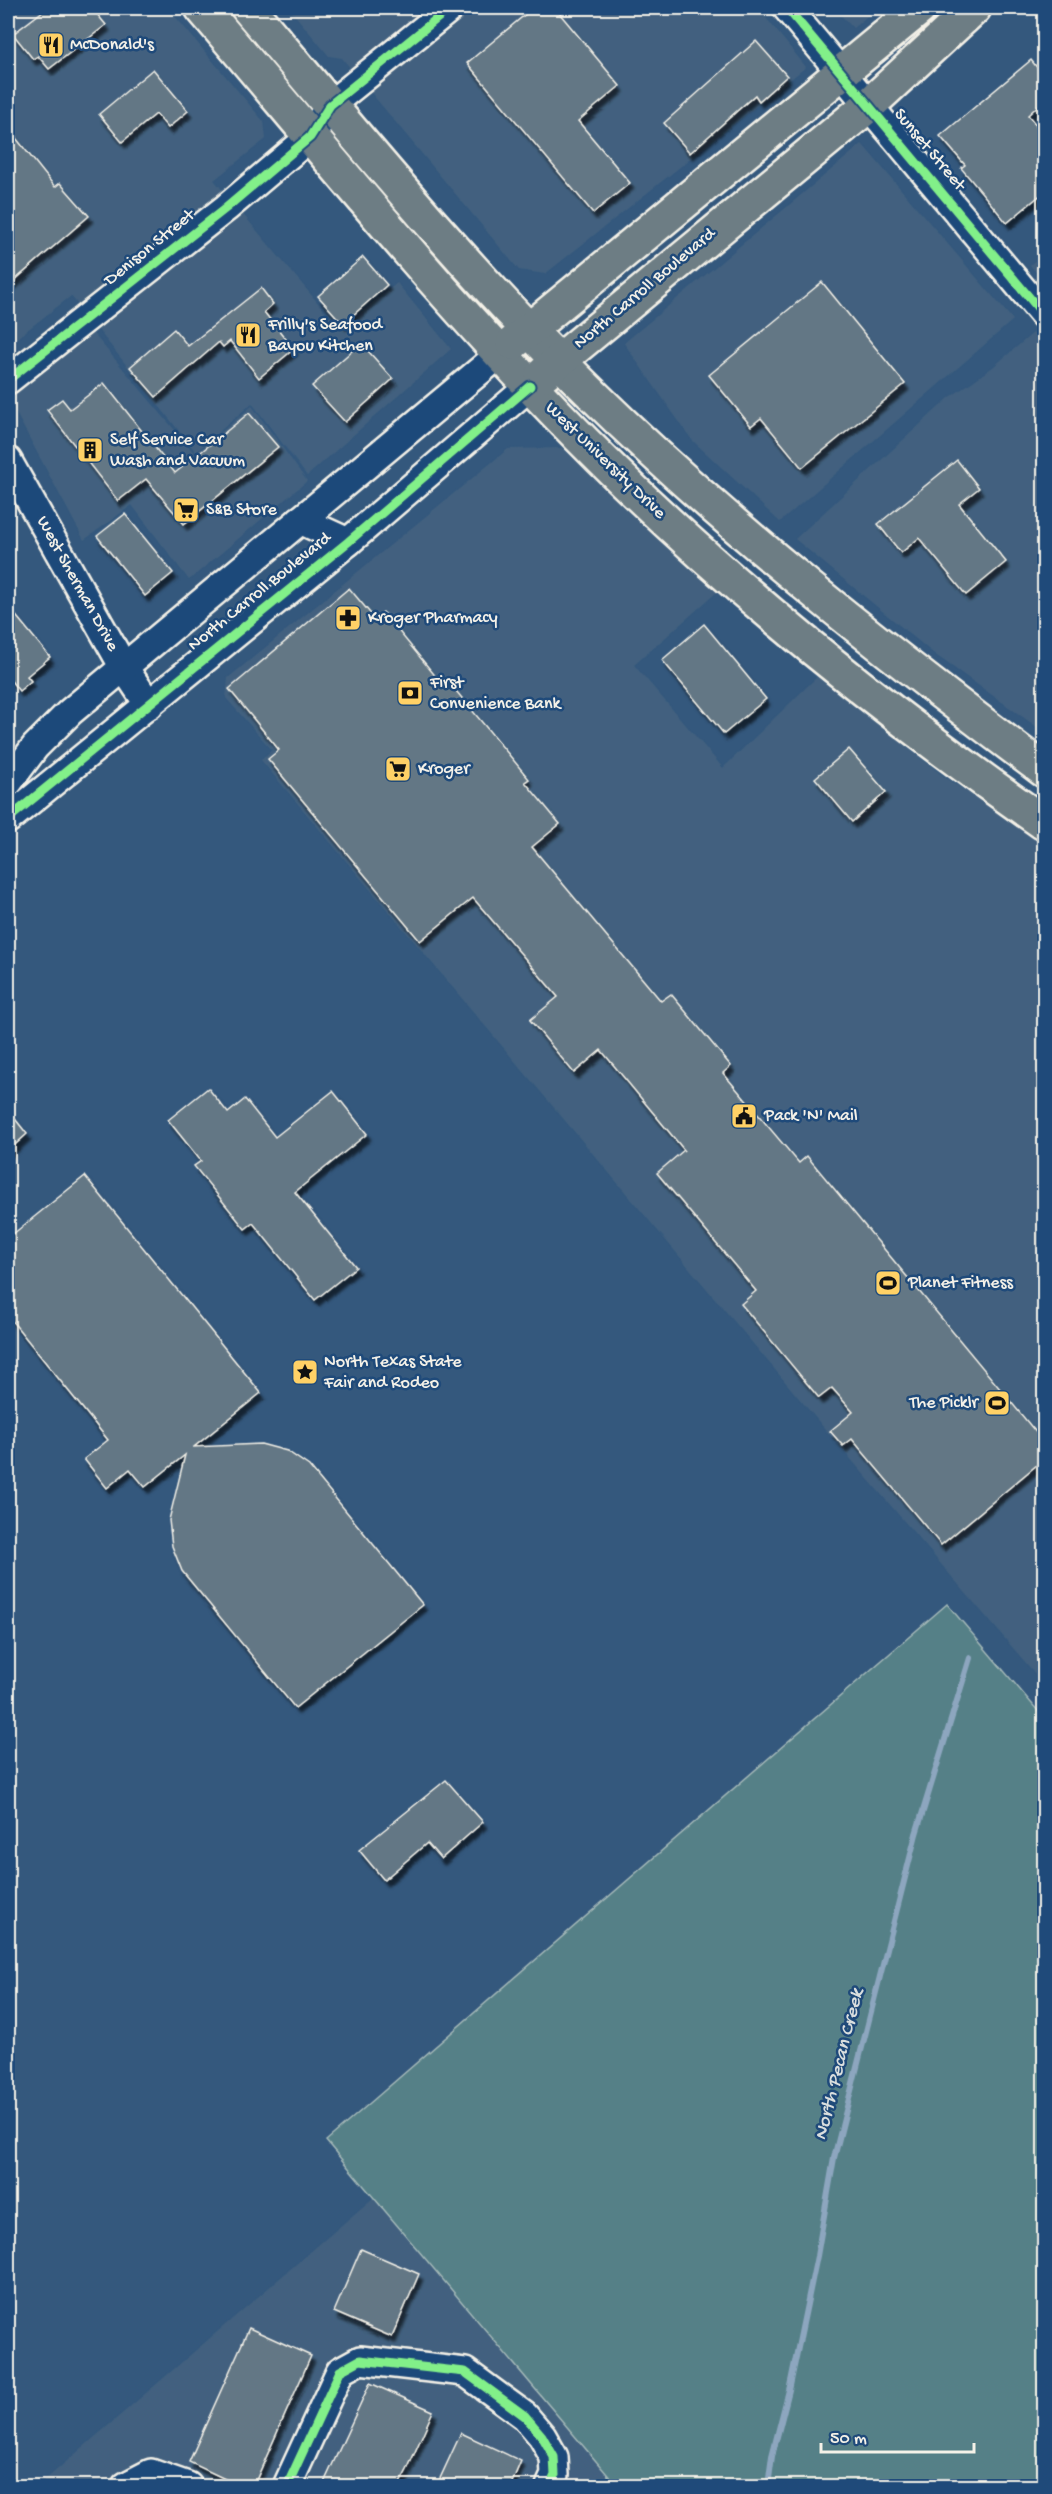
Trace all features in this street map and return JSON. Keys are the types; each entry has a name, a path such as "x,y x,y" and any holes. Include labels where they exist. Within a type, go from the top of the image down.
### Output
{"main road":[{"name":"West University Drive","path":"202,8 310,137 500,354 616,473 707,560 867,692 1044,823"},
{"path":"248,8 330,105 530,329 618,418 769,554 927,683 1044,770"},
{"name":"North Carroll Boulevard","path":"500,354 920,8"},
{"name":"North Carroll Boulevard","path":"530,386 869,105 974,8"}],"street":[{"name":"Denison Street","path":"8,380 171,253 310,137 330,105 450,8"},
{"name":"Sunset Street","path":"787,8 1044,315"},
{"name":"North Carroll Boulevard","path":"8,783 35,747 123,666 500,354"},
{"name":"North Carroll Boulevard","path":"8,819 348,542 530,386"},
{"name":"West Sherman Drive","path":"8,461 123,666 149,705"},
{"path":"300,520 348,542"},
{"path":"287,2487 340,2371 360,2360 465,2372 525,2416 542,2436 554,2457 555,2475 550,2487"},
{"path":"126,2487 151,2473 188,2487"}],"shaded area":[{"path":"8,8 168,8 264,122 266,139 214,180 340,329 397,283 451,349 307,476 252,403 196,452 71,296 8,345"},
{"path":"289,8 758,8 806,67 545,274 519,270 342,58 329,56"},
{"path":"834,8 877,8 853,28"},
{"path":"862,144 1013,320 780,522 692,440 624,343"},
{"path":"1044,253 1044,282 1030,265"},
{"path":"91,331 195,454 252,406 307,481 189,580 132,505 84,540 8,398"},
{"path":"1033,333 1044,347 1044,732 933,653 795,539 949,398 993,367"},
{"path":"562,448 717,592 634,665 723,768 817,677 950,781 1044,840 1044,1684 825,1429 261,760 272,750 226,698 228,678 508,449"},
{"path":"373,2198 617,2486 38,2486"}],"green space":[{"path":"947,1604 1044,1718 1044,2486 617,2486 326,2141"}],"building":[{"name":"McDonald's","path":"47,8 92,8 106,25 49,69 38,56 33,59 13,34"},
{"path":"533,8 555,8 620,86 578,121 630,183 593,213 467,63"},
{"path":"756,41 787,76 759,101 755,95 690,153 664,123"},
{"path":"1031,60 1044,76 1044,100 1028,115 1044,135 1044,192 1007,223 961,168 965,165 940,136"},
{"path":"153,69 188,111 168,128 156,114 122,142 99,114"},
{"path":"8,128 55,187 60,183 89,216 8,286"},
{"path":"363,257 387,285 343,324 318,296"},
{"path":"822,282 905,384 802,468 761,418 751,426 709,375"},
{"path":"261,288 273,304 264,312 294,349 259,378 230,341 223,347 219,342 156,397 130,367 174,329 188,346"},
{"path":"361,343 393,379 345,422 312,386"},
{"path":"104,383 175,473 249,413 278,447 184,524 146,479 118,501 47,410 62,399 70,409"},
{"path":"957,460 979,488 959,504 1006,562 966,595 919,538 901,553 878,524"},
{"path":"125,514 173,573 145,596 97,536"},
{"path":"349,588 375,619 383,612 442,684 447,680 529,779 525,782 560,824 532,847 661,1001 671,994 731,1066 723,1073 799,1163 807,1156 1044,1442 1044,1459 941,1545 852,1439 843,1446 830,1431 853,1412 832,1388 819,1398 741,1304 756,1291 657,1173 684,1150 601,1050 574,1073 530,1020 558,997 473,898 420,941 268,759 279,750 229,689"},
{"path":"8,606 50,657 27,676 31,681 19,691 8,677"},
{"path":"704,624 766,699 724,734 662,660"},
{"path":"849,749 886,792 852,822 815,778"},
{"path":"208,1088 228,1113 245,1099 275,1137 333,1091 367,1134 295,1192 356,1267 315,1300 253,1223 245,1229 194,1166 201,1161 168,1120"},
{"path":"8,1110 27,1134 8,1151"},
{"path":"85,1176 261,1393 194,1447 261,1444 287,1451 309,1466 423,1605 295,1708 182,1571 172,1546 169,1520 185,1455 145,1487 130,1469 107,1488 84,1459 108,1440 8,1316 8,1238"},
{"path":"446,1780 483,1822 441,1859 427,1843 384,1880 359,1850"},
{"path":"361,2249 419,2274 392,2337 334,2312"},
{"path":"249,2328 311,2356 253,2487 242,2487 189,2462"},
{"path":"370,2383 433,2411 407,2470 398,2487 322,2487"},
{"path":"461,2433 521,2461 510,2487 436,2487"}],"waterway":[{"name":"North Pecan Creek","path":"1044,13 1042,29 1044,42"},
{"name":"North Pecan Creek","path":"768,2486 772,2456 790,2386 817,2256 834,2158 916,1834 970,1658"}],"cycle path":[{"path":"8,380 226,208 310,137 330,105 450,8"},
{"path":"787,8 1044,315"},
{"path":"8,819 348,542 530,386"},
{"path":"287,2486 340,2371 360,2360 465,2372 525,2416 542,2436 554,2457 555,2475 550,2486"}],"place":[{"name":"McDonald's","path":"51,45"},
{"name":"Frilly's Seafood Bayou Kitchen","path":"248,335"},
{"name":"Self Service Car Wash and Vacuum","path":"90,450"},
{"name":"S&B Store","path":"186,510"},
{"name":"Kroger Pharmacy","path":"348,618"},
{"name":"First Convenience Bank","path":"410,693"},
{"name":"Kroger","path":"398,769"},
{"name":"Pack 'N' Mail","path":"744,1116"},
{"name":"Planet Fitness","path":"888,1283"},
{"name":"North Texas State Fair and Rodeo","path":"305,1372"},
{"name":"The Picklr","path":"997,1403"}]}
